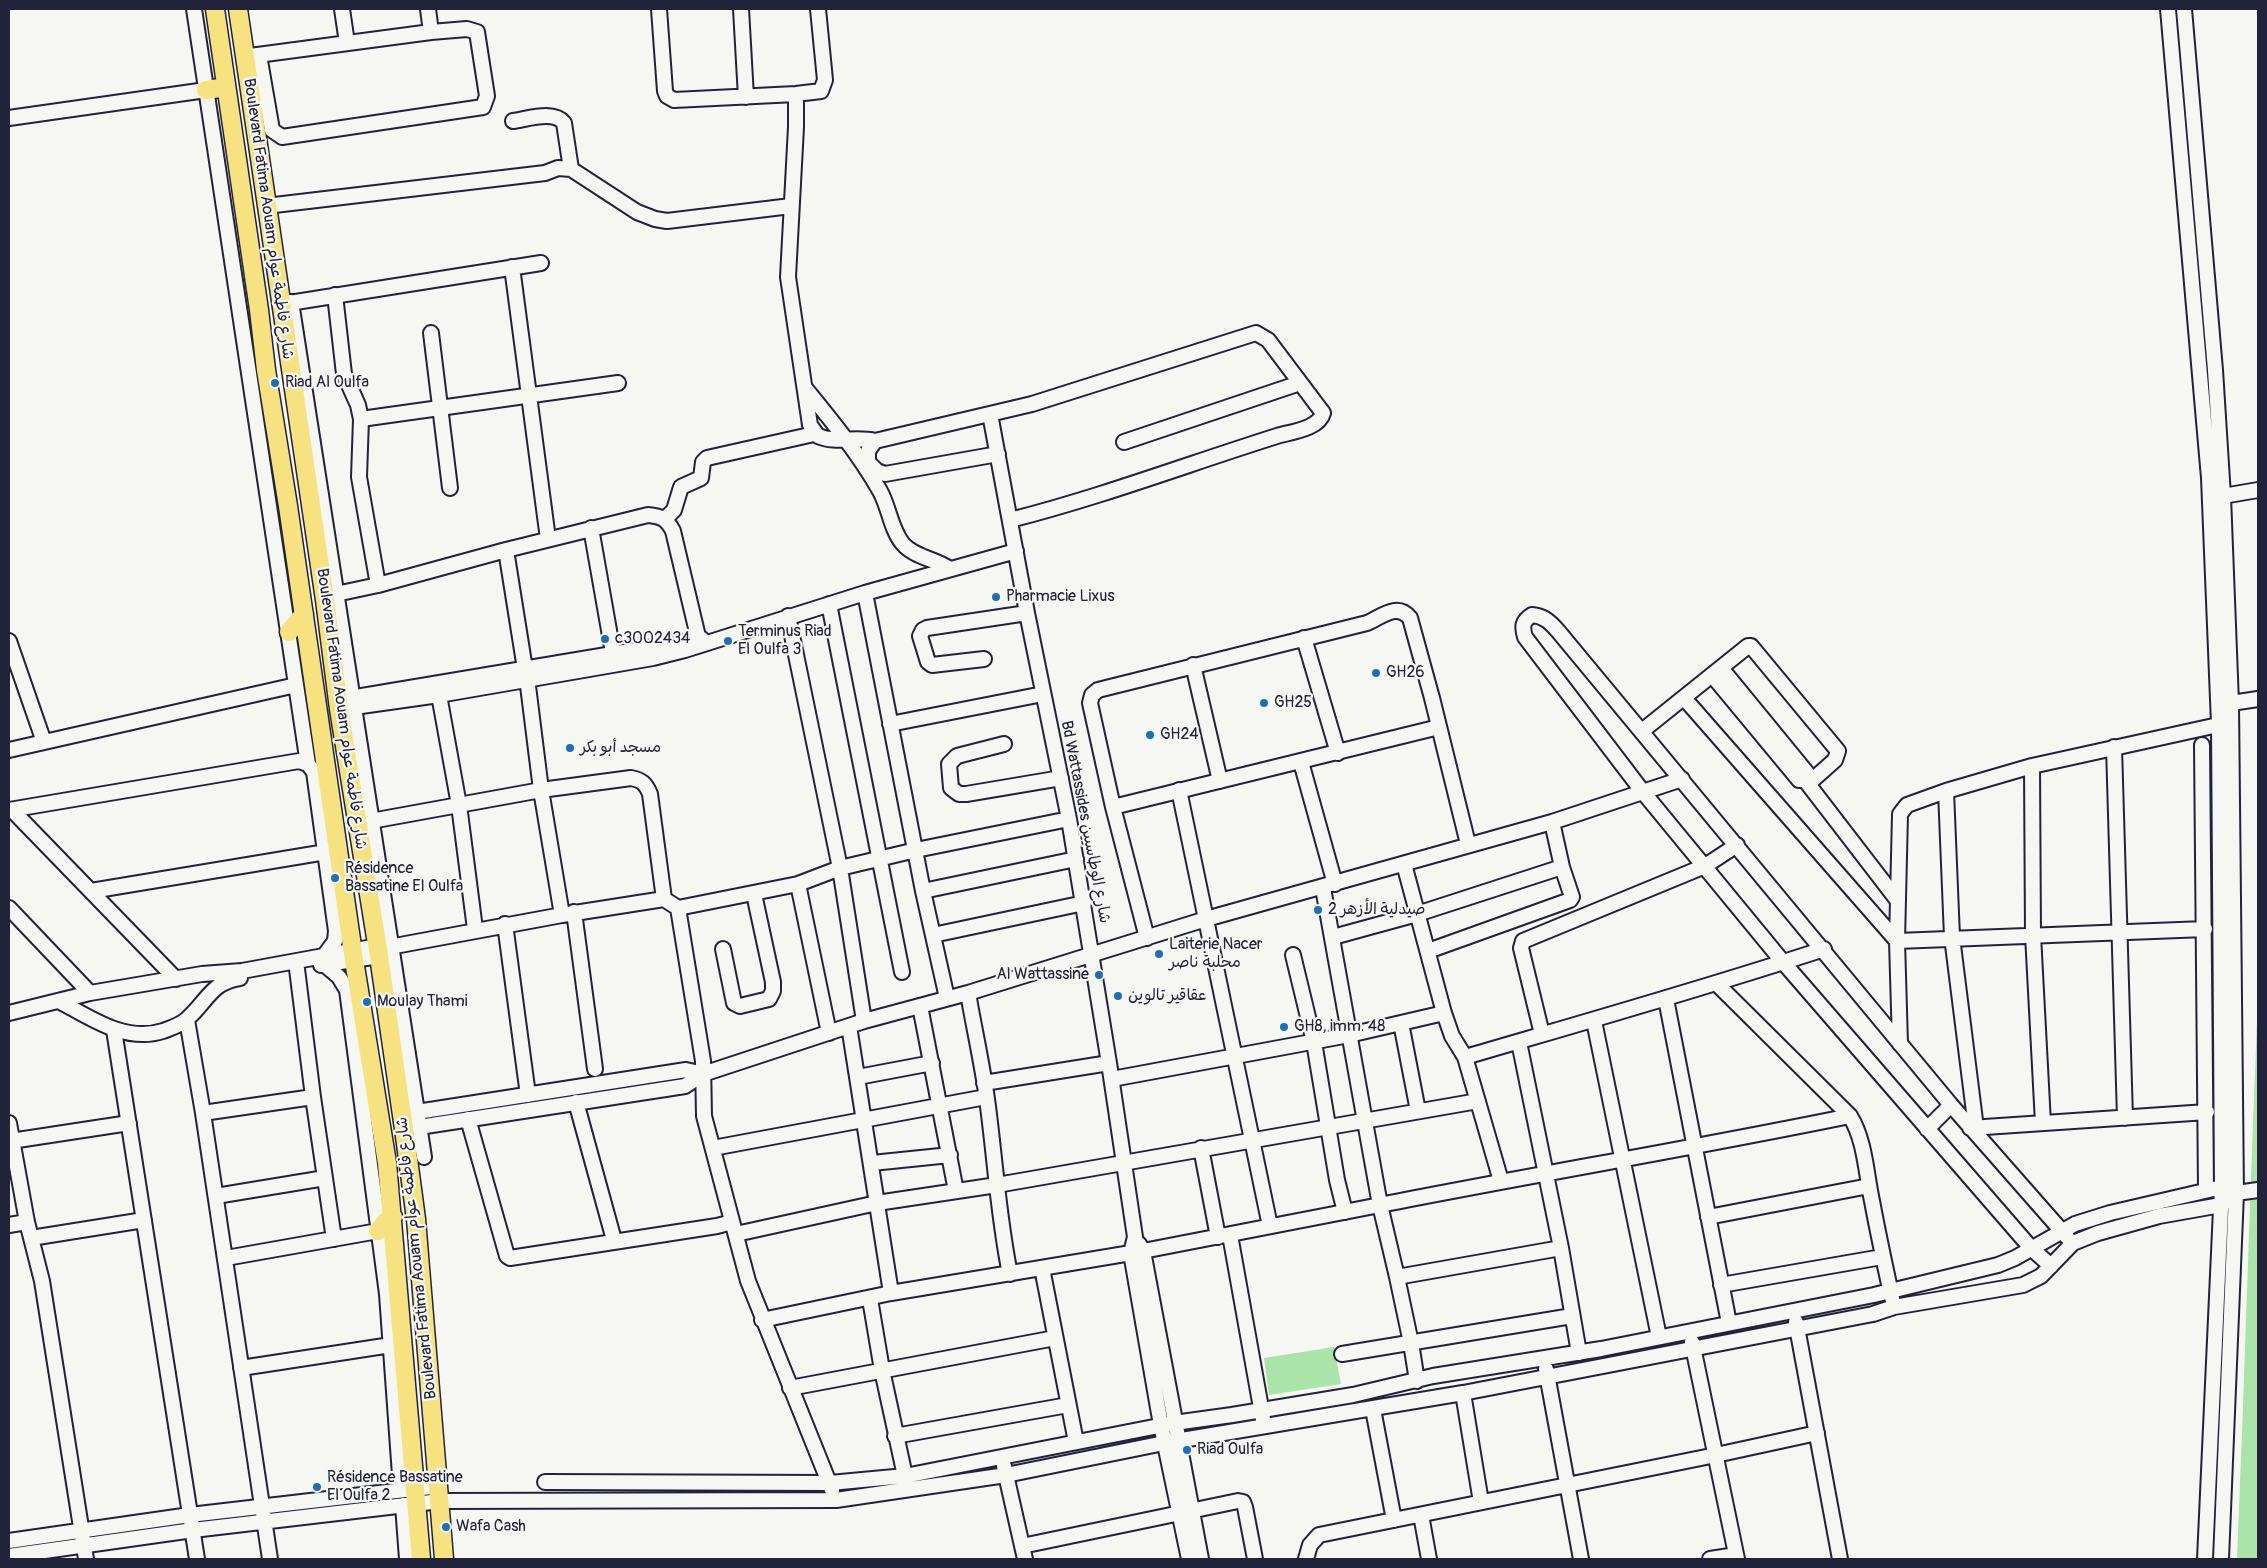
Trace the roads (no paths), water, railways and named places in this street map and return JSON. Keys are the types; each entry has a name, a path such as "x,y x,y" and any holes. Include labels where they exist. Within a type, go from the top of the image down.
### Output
{"main road":[{"name":"Boulevard Fatima Aouam شارع فاطمة عوام","path":"215,9 266,370 304,614 331,851 353,955 387,1164 393,1217 408,1497 421,1559"},
{"name":"Boulevard Fatima Aouam شارع فاطمة عوام","path":"238,9 252,56 266,206 286,303 381,949 413,1122 416,1219 444,1559"},
{"path":"206,90 226,87"},
{"path":"289,632 304,614"},
{"path":"378,1231 383,1224 393,1217"}],"street":[{"path":"59,1001 114,1030 130,1034 156,1033 173,1028 187,1020 202,1000 218,985 226,981 297,969 325,960 335,941 331,851 314,772 308,764 194,9"},
{"path":"342,9 347,43"},
{"path":"428,9 432,32"},
{"path":"659,9 667,96 674,100 821,91 824,84 818,9"},
{"path":"741,9 746,97"},
{"path":"2168,9 2208,469 2225,723 2236,1193 2217,1467 2205,1559"},
{"path":"2184,9 2215,370 2223,496 2231,703 2225,723 2222,1187 2217,1467 2221,1559"},
{"path":"467,29 477,32 487,96 483,106 282,137 272,130 252,56 432,32 467,29"},
{"path":"9,118 206,90"},
{"path":"796,94 788,277 803,386 810,425 814,434"},
{"path":"514,121 550,116 560,118 564,123 571,169"},
{"path":"266,206 545,173 558,168 571,169 637,212 655,219 667,220 790,206"},
{"path":"381,949 371,821 345,703 336,594 286,303 541,263"},
{"path":"512,267 548,539"},
{"path":"336,295 344,374 362,419 358,477 378,585"},
{"path":"431,333 450,488"},
{"path":"665,519 674,510 681,487 700,478 703,462 707,458 814,434 828,439 858,438 875,441 1032,404 1251,334 1260,335 1268,340 1323,413 1315,423 1072,504 1010,520"},
{"path":"362,419 618,383"},
{"path":"1124,442 1300,383"},
{"path":"803,386 846,439 880,491 902,544 915,553 950,569"},
{"name":"Bd Wattassides شارع الوطاسيين","path":"990,414 1084,903 1137,1252 1167,1424 1164,1443 1201,1559"},
{"path":"875,441 868,450 868,462 877,471 885,474 998,454"},
{"path":"2223,496 2258,490"},
{"path":"336,594 378,585 591,528 648,515 656,515 665,519 673,531 699,642"},
{"path":"591,528 613,653"},
{"path":"506,550 526,674 541,790 568,913 595,1069"},
{"path":"345,703 439,695 613,653 715,639 864,593 1016,551"},
{"path":"864,593 923,891 947,998"},
{"path":"829,604 881,858 902,972"},
{"path":"1147,938 1113,807 1090,703 1092,695 1098,690 1367,623 1395,610 1406,613 1410,618 1468,844"},
{"path":"984,659 932,665 928,662 920,636 927,628 1027,613"},
{"path":"2051,1266 2031,1248 1783,962 1644,792 1525,637 1522,628 1526,619 1532,615 1547,620 1824,949 1951,1105 2073,1243"},
{"path":"788,616 840,868 864,1021"},
{"path":"1304,638 1338,753"},
{"path":"9,641 44,742"},
{"path":"345,703 526,674 653,658 699,642"},
{"path":"1642,732 1748,646 1754,648 1838,751 1835,760 1807,782"},
{"path":"1193,665 1220,781"},
{"path":"1716,672 1799,780 1807,782 1898,901"},
{"path":"9,750 296,685"},
{"path":"890,724 1043,694"},
{"path":"439,695 459,805 475,929"},
{"path":"1684,698 1896,941"},
{"path":"2231,703 2258,699"},
{"path":"1900,1044 1896,941 1901,810 1907,805 2032,766 2225,723"},
{"path":"1113,807 1439,727"},
{"path":"1004,744 954,757 949,764 951,788 959,794 966,794 1060,778"},
{"path":"2202,745 2207,1112 2206,1190"},
{"path":"2114,747 2125,1118"},
{"path":"10,810 299,761 308,764"},
{"path":"1301,762 1329,886 1333,937 1349,1035 1380,1205 1411,1343 1417,1381"},
{"path":"2032,766 2033,935 2043,1123"},
{"path":"371,821 541,790 631,778 644,782 650,794 664,899"},
{"path":"413,1122 468,1119 685,1086 703,1074 864,1021 1092,956 1206,920 1329,886 1468,844 1552,822 1682,779"},
{"path":"1179,790 1270,1226"},
{"path":"1946,792 1952,938 1973,1128"},
{"path":"10,810 176,979"},
{"path":"9,1012 90,993 176,979 325,960 475,929 568,913 664,899 678,908 798,884 840,868 916,850 1069,819"},
{"path":"1428,951 1570,900 1572,897 1562,867 1552,822"},
{"path":"1542,1034 1521,948 1523,941 1705,866 1737,845"},
{"path":"91,891 331,851"},
{"path":"923,891 1076,859"},
{"path":"1404,864 1444,1013 1452,1036 1465,1057 1501,1181"},
{"path":"1333,937 1417,914 1562,867"},
{"path":"798,884 829,1033"},
{"path":"723,949 734,1003 740,1006 768,999 772,996 773,982 754,894"},
{"path":"933,935 1084,903"},
{"path":"9,908 90,993"},
{"path":"678,908 703,1061 704,1116 748,1281 762,1320 836,1500"},
{"path":"505,924 528,1095"},
{"path":"1896,941 2205,929"},
{"path":"1465,1057 1594,1021 1824,949"},
{"path":"1293,954 1314,1042 1337,1180 1345,1212"},
{"path":"325,960 347,990 404,1440"},
{"path":"297,969 313,1097 334,1239"},
{"path":"1716,983 1850,1116 1857,1128 1882,1257 1894,1307"},
{"path":"968,992 984,1083 999,1214 1010,1274"},
{"path":"1666,999 1729,1323"},
{"path":"920,1006 941,1106 956,1191"},
{"path":"1112,1079 1314,1042 1444,1013"},
{"path":"187,1020 204,1113 270,1559"},
{"path":"1594,1021 1659,1337"},
{"path":"1400,1023 1418,1111"},
{"path":"849,1026 891,1293"},
{"path":"114,1030 198,1559"},
{"path":"1519,1042 1561,1248 1579,1353"},
{"path":"984,1083 1109,1062"},
{"path":"858,1077 932,1064"},
{"path":"413,1122 528,1095 686,1070 703,1074"},
{"path":"204,1113 313,1097"},
{"path":"713,1148 986,1097"},
{"path":"468,1119 507,1256 510,1258 614,1240 717,1226 734,1228 877,1203 997,1185 1123,1161 1478,1101"},
{"path":"576,1102 614,1240"},
{"path":"1928,1129 1951,1105"},
{"path":"1973,1128 2207,1112"},
{"path":"762,1320 870,1299 891,1293 1137,1252 1501,1181 1695,1148 1850,1116"},
{"path":"413,1122 424,1157"},
{"path":"85,1553 42,1281 27,1222 10,1131 129,1123"},
{"path":"1201,1148 1224,1236 1264,1427"},
{"path":"872,1163 950,1155"},
{"path":"216,1196 325,1178"},
{"path":"1708,1217 1869,1186"},
{"path":"545,1482 830,1483 905,1476 1167,1424 1353,1395 1433,1376 1579,1353 1874,1295 1998,1265 2061,1230 2110,1213 2222,1187 2236,1193 2258,1190"},
{"path":"9,1542 263,1506 440,1494 654,1500 836,1500 1006,1475 1164,1443 1373,1409 1694,1350 1873,1314 1894,1307 2023,1285 2041,1276 2073,1243 2098,1233 2151,1218 2221,1206 2236,1193"},
{"path":"31,1238 144,1220"},
{"path":"9,1225 27,1222"},
{"path":"226,1258 378,1231"},
{"path":"1397,1277 1561,1248"},
{"path":"1721,1285 1882,1257"},
{"path":"1042,1268 1076,1442"},
{"path":"870,1299 882,1370 905,1476"},
{"path":"1793,1312 1798,1329 1840,1559"},
{"path":"1342,1354 1572,1316"},
{"path":"1689,1330 1736,1557 1710,1559"},
{"path":"790,1388 1055,1338"},
{"path":"241,1368 391,1345"},
{"path":"1543,1359 1548,1377 1580,1559"},
{"path":"1463,1393 1481,1502"},
{"path":"896,1436 1068,1405"},
{"path":"1373,1409 1394,1520"},
{"name":"Bd Wattassides شارع الوطاسيين","path":"1167,1424 1179,1441 1189,1559"},
{"path":"1306,1559 1310,1545 1320,1535 1817,1433"},
{"path":"1002,1458 1024,1552 1185,1511 1238,1501 1243,1502 1255,1559"},
{"path":"653,1483 654,1500"},
{"path":"9,1556 85,1553 193,1530 265,1521 408,1497"},
{"path":"407,1559 408,1497"},
{"path":"1420,1515 1429,1559"}],"place":[{"name":"Riad Al Oulfa","path":"275,383"},
{"name":"Pharmacie Lixus","path":"996,597"},
{"name":"c3002434","path":"605,639"},
{"name":"Terminus Riad El Oulfa 3","path":"728,641"},
{"name":"GH26","path":"1376,673"},
{"name":"GH25","path":"1264,703"},
{"name":"GH24","path":"1150,735"},
{"name":"مسجد أبو بكر","path":"570,748"},
{"name":"Résidence Bassatine El Oulfa","path":"335,878"},
{"name":"صيدلية الأزهر 2","path":"1318,910"},
{"name":"Laiterie Nacer محلبة ناصر","path":"1159,954"},
{"name":"Al Wattassine","path":"1099,975"},
{"name":"عقاقير تالوين","path":"1118,996"},
{"name":"Moulay Thami","path":"367,1002"},
{"name":"GH8, imm. 48","path":"1284,1027"},
{"name":"Riad Oulfa","path":"1187,1450"},
{"name":"Résidence Bassatine El Oulfa 2","path":"317,1487"},
{"name":"Wafa Cash","path":"446,1527"}]}
